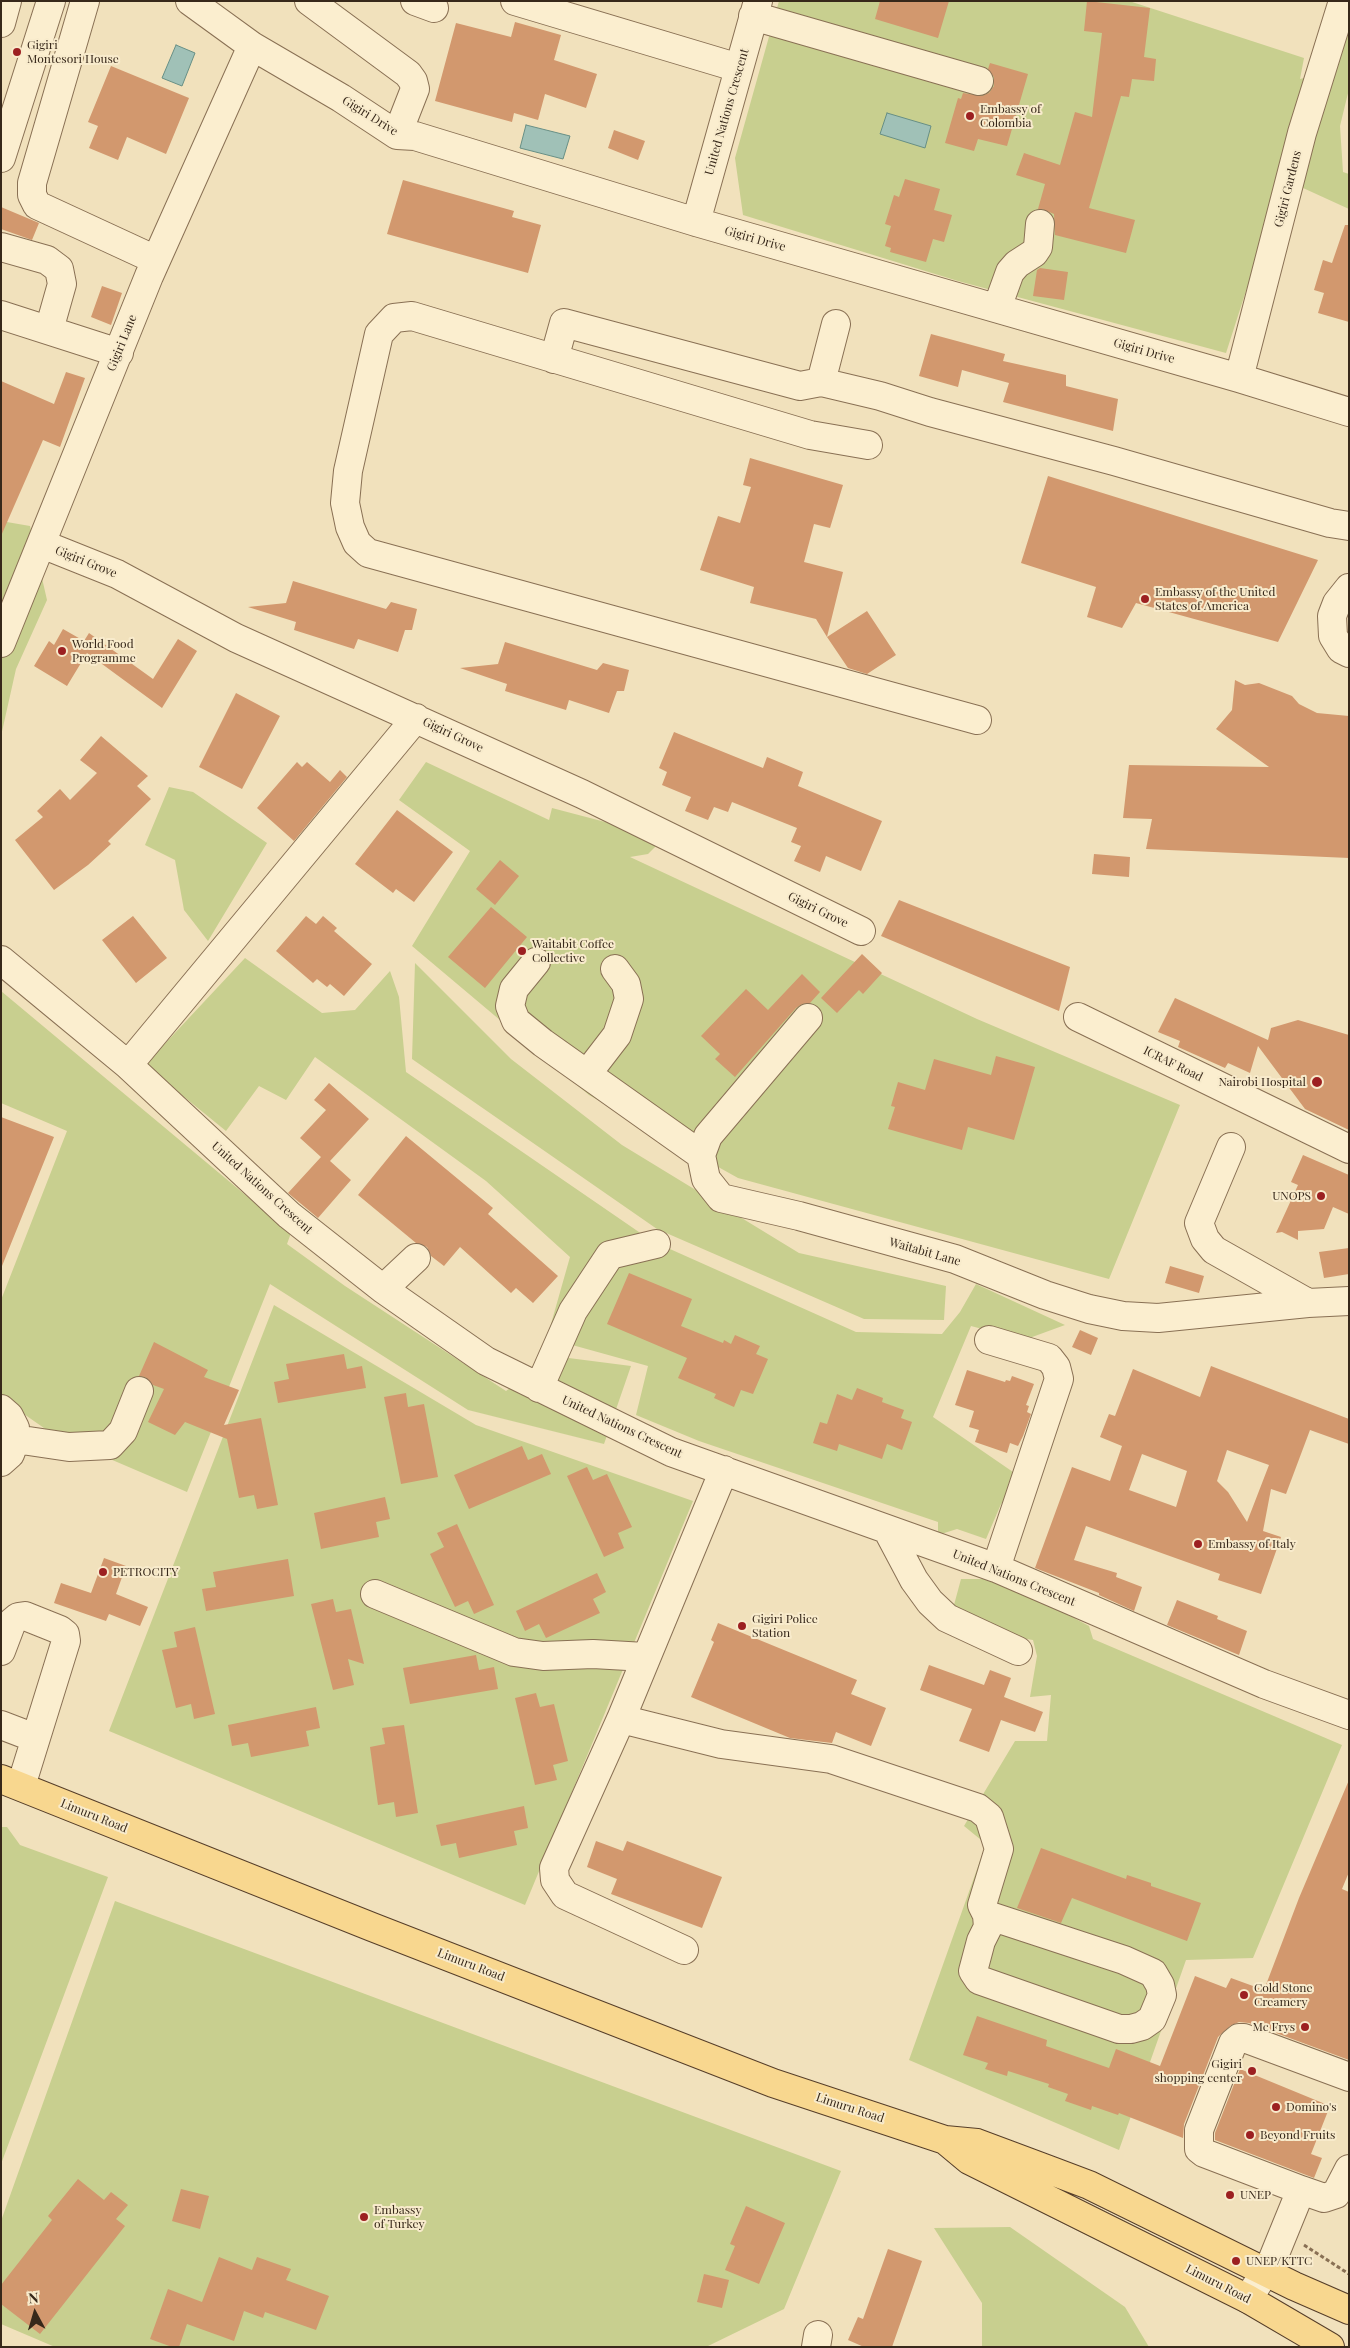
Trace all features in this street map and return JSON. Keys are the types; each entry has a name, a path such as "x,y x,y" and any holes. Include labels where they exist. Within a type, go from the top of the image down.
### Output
{"main road":[{"name":"Limuru Road","path":"11,1783 773,2083 945,2140 977,2143 1089,2186 1294,2286 1349,2310"},
{"name":"Limuru Road","path":"945,2140 969,2160 1248,2299 1330,2347"}],"street":[{"path":"1,23 7,1"},
{"path":"1,158 51,1"},
{"path":"85,1 32,182 32,195 37,205 156,260"},
{"name":"Gigiri Drive","path":"190,1 252,46 341,98 397,135 414,136 696,222 1239,378 1349,412"},
{"path":"309,1 408,74 414,82 415,89 397,135"},
{"path":"515,1 739,68"},
{"name":"Gigiri Gardens","path":"1239,378 1302,133 1343,1"},
{"path":"756,9 978,81"},
{"name":"United Nations Crescent","path":"696,222 756,9"},
{"name":"Gigiri Lane","path":"1,643 156,260 252,46"},
{"path":"997,308 1010,272 1016,264 1034,253 1038,247 1040,224"},
{"path":"1,247 47,260 60,269 62,284 49,330"},
{"path":"1,315 119,353"},
{"path":"868,445 810,435 412,316 394,318 380,334 348,471 345,502 350,527 357,543 368,553 977,720"},
{"path":"554,359 564,323 800,386 821,382 880,396 930,412 1339,524 1349,542"},
{"path":"821,382 836,324"},
{"name":"Gigiri Grove","path":"42,544 117,574 236,638 582,794 861,931"},
{"path":"1349,588 1338,603 1332,616 1333,636 1341,648 1349,653"},
{"path":"128,1065 416,718"},
{"name":"United Nations Crescent","path":"1,960 128,1065 288,1215 383,1289 486,1361 671,1452 996,1568 1264,1684 1349,1715"},
{"path":"536,962 514,989 510,1006 516,1021 586,1074 701,1155 708,1136 808,1018"},
{"path":"586,1074 617,1035 629,999 626,984 615,969"},
{"name":"ICRAF Road","path":"1078,1017 1349,1149"},
{"path":"1231,1147 1199,1222 1205,1239 1214,1250 1308,1303"},
{"name":"Waitabit Lane","path":"701,1155 706,1180 721,1198 799,1216 955,1260 1045,1295 1089,1309 1123,1316 1158,1318 1308,1303 1349,1301"},
{"path":"539,1388 573,1310 610,1255 656,1244"},
{"path":"383,1289 416,1258"},
{"path":"989,1340 1049,1358 1056,1367 1059,1379 996,1568"},
{"path":"15,1439 68,1447 110,1445 123,1431 138,1391"},
{"path":"1,1409 10,1416 16,1428 10,1454 1,1462"},
{"path":"684,1950 565,1895 555,1880 554,1868 621,1719 724,1470"},
{"path":"888,1531 914,1580 930,1602 941,1613 947,1618 1018,1651"},
{"path":"375,1594 514,1652 543,1656 593,1654 646,1657"},
{"path":"1,1651 12,1622 18,1617 25,1616 60,1630 65,1634 66,1641 36,1738 11,1783"},
{"path":"621,1719 721,1744 831,1759 978,1808 989,1817 999,1849 982,1905 987,1915 988,1927 981,1941 973,1971 979,1980 1119,2029 1131,2029 1142,2026 1152,2019 1162,1995 1160,1985 1153,1973 1124,1960 987,1915"},
{"path":"1,1725 36,1738"},
{"path":"1349,2077 1244,2038 1239,2038 1233,2043 1198,2130 1199,2149 1204,2153 1324,2198 1336,2194 1349,2169"},
{"path":"1248,2299 1266,2271 1285,2232 1301,2190"}],"path":[{"path":"1285,2232 1349,2274"}],"green space":[{"path":"779,1 1129,1 1304,58 1300,79 1304,78 1349,1 1349,89 1340,126 1343,172 1349,174 1349,209 1279,177 1272,210 1226,353 958,281 743,215 735,158"},
{"path":"1,521 30,526 47,600 16,669 1,736"},
{"path":"426,762 549,820 552,808 609,823 658,844 648,854 630,857 977,1019 1180,1105 1109,1279 738,1178 589,1095 412,946 470,851 399,800"},
{"path":"169,787 193,792 267,843 208,941 184,910 175,860 145,845"},
{"path":"245,958 322,1013 355,1010 390,971 399,997 406,1072 652,1241 856,1332 942,1334 960,1312 976,1284 1065,1325 1024,1340 971,1326 933,1417 1013,1472 1008,1485 1015,1490 1001,1504 986,1539 957,1529 938,1535 938,1522 699,1441 636,1415 648,1366 547,1338 570,1257 486,1181 315,1057 286,1100 259,1086 226,1131 145,1065"},
{"path":"415,963 511,1059 622,1145 799,1253 946,1286 944,1320 864,1319 657,1229 412,1059"},
{"path":"1,991 291,1233 287,1244 345,1286 506,1391 553,1356 631,1366 604,1444 468,1410 270,1284 187,1492 54,1435 1,1398 1,1300 67,1131 1,1103"},
{"path":"274,1305 476,1425 693,1501 525,1905 109,1731"},
{"path":"961,1579 1001,1579 1089,1626 1093,1639 1342,1745 1253,1958 1186,1960 1119,2150 909,2060 986,1844 964,1826 1015,1741 1047,1741 1051,1695 1030,1697 1037,1656 1033,1640 996,1634 954,1605"},
{"path":"1,1827 7,1827 20,1845 108,1877 1,2164"},
{"path":"115,1901 841,2171 784,2309 706,2347 55,2347 1,2324 1,2221"},
{"path":"1010,2227 1125,2307 1149,2347 982,2347 982,2303 934,2228"}],"water":[{"path":"176,45 195,53 182,86 162,78"},
{"path":"887,113 931,126 925,148 880,134"},
{"path":"526,125 570,136 563,159 520,148"}],"building":[{"path":"880,1 949,1 938,38 875,19"},
{"path":"1087,1 1150,8 1144,57 1156,59 1154,81 1132,79 1129,97 1121,96 1089,208 1135,220 1126,253 1055,235 1054,214 1038,209 1045,184 1016,175 1024,153 1060,165 1075,112 1092,117 1102,33 1084,31"},
{"path":"515,22 561,35 554,60 597,74 586,108 545,94 538,120 514,113 512,122 435,101 456,23 511,37"},
{"path":"990,63 1028,74 1007,146 978,139 974,151 945,143 958,98 961,99 963,93 982,96 989,93 994,86 994,77 988,69"},
{"path":"111,66 189,98 166,154 127,137 118,160 89,148 98,126 88,122"},
{"path":"614,130 645,141 638,160 608,148"},
{"path":"905,179 940,189 934,210 952,215 944,242 933,239 926,262 890,252 891,248 885,246 891,226 885,224 894,195 899,197"},
{"path":"403,180 514,211 512,217 541,225 528,273 387,234"},
{"path":"1,207 39,223 32,240 1,229"},
{"path":"1345,225 1349,225 1349,322 1318,313 1324,293 1314,290 1323,260 1332,263"},
{"path":"1040,268 1068,272 1064,300 1033,296 1037,270"},
{"path":"102,286 122,293 111,325 91,317"},
{"path":"931,334 1005,354 1003,361 1066,375 1066,386 1118,399 1113,431 1003,402 1009,383 962,370 958,387 919,376"},
{"path":"66,372 85,378 60,447 43,440 1,536 1,381 54,404"},
{"path":"750,458 843,485 830,528 814,524 804,562 843,572 827,637 816,619 750,603 754,587 700,570 718,516 740,523 751,487 743,485"},
{"path":"1048,476 1318,560 1278,642 1136,603 1122,628 1087,617 1096,587 1021,563"},
{"path":"293,581 386,609 391,602 417,609 412,630 405,630 398,652 358,639 354,649 294,630 296,622 248,607 286,603"},
{"path":"867,611 896,655 867,674 848,668 827,637"},
{"path":"63,629 84,641 89,633 153,679 178,639 197,651 162,708 87,653 67,686 34,666 49,641 54,645"},
{"path":"505,642 597,670 603,663 629,670 624,691 617,691 609,713 569,700 566,710 505,691 507,684 460,668 498,664"},
{"path":"1235,680 1245,685 1259,683 1292,696 1299,704 1317,713 1349,716 1349,858 1146,849 1152,819 1123,818 1129,765 1269,767 1216,729 1232,710"},
{"path":"236,693 280,716 242,789 199,767"},
{"path":"674,732 763,768 767,757 803,772 798,786 882,821 861,871 826,856 820,872 794,861 801,846 791,842 797,828 732,802 728,812 714,807 708,820 685,811 691,797 662,785 667,772 659,768"},
{"path":"101,736 148,776 137,786 151,799 108,841 111,844 88,865 54,890 15,840 43,817 37,811 60,789 70,800 97,773 80,760"},
{"path":"297,762 302,767 307,762 330,782 340,770 347,777 294,841 257,808"},
{"path":"397,810 453,852 414,902 396,889 393,893 355,864"},
{"path":"1094,854 1130,857 1129,877 1092,874"},
{"path":"500,860 519,876 495,905 476,889"},
{"path":"899,900 1070,967 1059,1011 881,936"},
{"path":"491,907 527,937 485,988 448,957"},
{"path":"133,916 167,958 136,983 102,940"},
{"path":"306,916 316,924 323,916 337,928 334,931 372,964 344,996 330,984 327,987 317,979 313,983 276,951"},
{"path":"862,954 882,973 863,994 859,990 837,1013 821,998"},
{"path":"802,974 820,992 810,1003 802,1004 796,1008 735,1077 715,1059 720,1054 701,1036 746,989 768,1010"},
{"name":"Nairobi Hospital","path":"1175,998 1268,1040 1271,1028 1298,1020 1349,1035 1349,1130 1305,1109 1258,1046 1250,1073 1228,1063 1225,1068 1178,1047 1180,1041 1158,1032"},
{"path":"996,1056 1035,1067 1014,1140 968,1127 962,1150 888,1129 895,1107 891,1106 898,1082 925,1090 934,1059 991,1075"},
{"path":"329,1083 369,1119 330,1161 351,1180 318,1218 288,1193 321,1157 300,1138 326,1110 314,1100"},
{"path":"1,1117 54,1137 2,1266 1,1265"},
{"path":"406,1136 493,1208 488,1214 558,1276 533,1303 516,1288 511,1293 460,1247 444,1266 431,1256 427,1247 416,1243 358,1195"},
{"name":"UNOPS","path":"1303,1155 1349,1175 1349,1214 1333,1207 1324,1229 1298,1231 1298,1240 1282,1232 1276,1233 1298,1185 1291,1182"},
{"path":"1349,1248 1349,1274 1324,1278 1319,1252"},
{"path":"1170,1266 1204,1276 1199,1293 1165,1283"},
{"path":"629,1273 692,1299 681,1326 723,1343 724,1340 731,1344 735,1335 760,1346 756,1354 768,1359 753,1394 741,1390 734,1407 714,1398 716,1394 678,1378 687,1358 607,1324"},
{"path":"1080,1330 1098,1338 1091,1355 1072,1347"},
{"path":"154,1342 208,1370 204,1377 239,1390 224,1425 261,1418 278,1505 257,1509 254,1495 239,1498 227,1439 185,1422 175,1435 148,1422 164,1389 153,1385 145,1377 139,1376"},
{"path":"344,1354 347,1369 362,1366 366,1388 278,1403 274,1382 289,1379 286,1364"},
{"path":"1211,1366 1349,1419 1349,1444 1310,1430 1286,1494 1271,1489 1263,1531 1281,1537 1261,1594 1218,1580 1220,1574 1086,1526 1074,1560 1117,1573 1116,1577 1142,1587 1134,1611 1099,1595 1099,1593 1035,1568 1072,1467 1110,1481 1122,1446 1100,1437 1109,1414 1115,1416 1133,1369 1200,1397","holes":["1227,1450 1269,1465 1247,1522 1228,1492 1217,1481","1142,1454 1187,1471 1176,1507 1129,1490"]},
{"path":"967,1370 1005,1382 1006,1380 1010,1381 1012,1376 1034,1384 1026,1405 1029,1406 1027,1412 1031,1414 1023,1436 1018,1446 1010,1443 1007,1453 975,1442 979,1430 969,1427 974,1411 955,1405"},
{"path":"857,1388 883,1398 882,1402 904,1410 901,1418 912,1422 902,1450 887,1444 882,1459 839,1444 837,1451 813,1443 820,1422 827,1424 837,1394 852,1400"},
{"path":"406,1393 408,1407 424,1404 438,1477 401,1484 384,1397"},
{"path":"522,1446 528,1460 542,1454 551,1474 469,1509 454,1475"},
{"path":"587,1467 593,1480 607,1474 632,1527 618,1533 624,1548 604,1557 567,1476"},
{"path":"385,1497 390,1519 376,1522 379,1537 321,1549 314,1513"},
{"path":"457,1524 494,1605 474,1614 468,1601 455,1607 430,1554 444,1547 437,1533"},
{"path":"104,1558 126,1566 116,1594 148,1607 140,1626 109,1614 106,1621 54,1603 61,1583 91,1593"},
{"path":"288,1559 294,1596 206,1611 202,1589 216,1587 213,1572"},
{"path":"597,1573 606,1592 593,1599 600,1613 546,1638 539,1624 525,1631 516,1611"},
{"path":"333,1599 336,1612 351,1609 364,1664 348,1659 354,1685 333,1690 311,1604"},
{"path":"1177,1600 1218,1616 1217,1619 1247,1631 1239,1655 1167,1625"},
{"path":"718,1623 857,1680 851,1694 886,1708 871,1746 836,1732 832,1743 790,1738 691,1697 714,1642 711,1640"},
{"path":"195,1627 215,1714 194,1719 191,1704 176,1708 162,1650 177,1647 174,1632"},
{"path":"476,1655 479,1670 494,1667 498,1689 410,1704 403,1668"},
{"path":"929,1665 984,1685 990,1670 1011,1678 1004,1697 1043,1712 1035,1732 1001,1720 989,1752 959,1741 972,1709 920,1690"},
{"path":"536,1693 540,1707 554,1704 568,1761 553,1765 557,1780 535,1785 515,1698"},
{"path":"316,1707 320,1728 306,1731 309,1746 251,1757 248,1743 232,1746 228,1725"},
{"path":"404,1725 418,1813 396,1817 394,1802 378,1805 370,1747 385,1744 382,1728"},
{"path":"1349,1780 1349,1872 1342,1889 1349,1892 1349,2060 1249,2023 1239,2022 1230,2026 1218,2037 1184,2124 1183,2138 1119,2113 1118,2115 1092,2106 1091,2110 1065,2101 1068,2094 1048,2087 1049,2084 1008,2071 1007,2076 985,2069 988,2063 963,2055 977,2016 1047,2040 1046,2046 1109,2068 1116,2049 1160,2066 1195,1976 1226,1988 1231,1978 1264,1990 1299,1898"},
{"path":"524,1806 528,1828 514,1831 517,1845 459,1858 456,1843 441,1846 436,1825"},
{"path":"596,1841 623,1851 627,1841 722,1877 702,1928 611,1894 617,1879 587,1867"},
{"path":"1041,1848 1126,1879 1127,1875 1151,1883 1151,1886 1201,1903 1187,1941 1072,1898 1061,1923 1017,1908"},
{"path":"1240,2069 1330,2106 1311,2154 1322,2158 1314,2178 1215,2140 1215,2133"},
{"path":"78,2179 104,2200 111,2192 128,2205 116,2219 125,2226 40,2334 1,2304 1,2285 52,2220 48,2216"},
{"path":"181,2189 209,2196 200,2229 172,2221"},
{"path":"746,2206 785,2223 759,2284 725,2270 735,2246 730,2244"},
{"path":"888,2249 922,2261 892,2347 864,2347 848,2340 858,2317 863,2319"},
{"path":"219,2257 252,2270 257,2257 291,2269 286,2280 329,2296 316,2330 265,2312 263,2318 244,2311 234,2341 187,2324 179,2347 172,2347 150,2339 168,2289 202,2302"},
{"path":"704,2274 729,2280 722,2308 697,2302"}],"place":[{"name":"Gigiri Montesori House","path":"17,52"},
{"name":"Embassy of Colombia","path":"970,116"},
{"name":"Embassy of the United States of America","path":"1145,599"},
{"name":"World Food Programme","path":"62,651"},
{"name":"Waitabit Coffee Collective","path":"522,951"},
{"name":"Nairobi Hospital","path":"1317,1082"},
{"name":"UNOPS","path":"1321,1196"},
{"name":"Embassy of Italy","path":"1198,1544"},
{"name":"PETROCITY","path":"103,1572"},
{"name":"Gigiri Police Station","path":"742,1626"},
{"name":"Cold Stone Creamery","path":"1244,1995"},
{"name":"Mc Frys","path":"1305,2027"},
{"name":"Gigiri shopping center","path":"1252,2071"},
{"name":"Domino's","path":"1276,2107"},
{"name":"Beyond Fruits","path":"1250,2135"},
{"name":"UNEP","path":"1230,2195"},
{"name":"Embassy of Turkey","path":"364,2217"},
{"name":"UNEP/KTTC","path":"1236,2261"}]}
